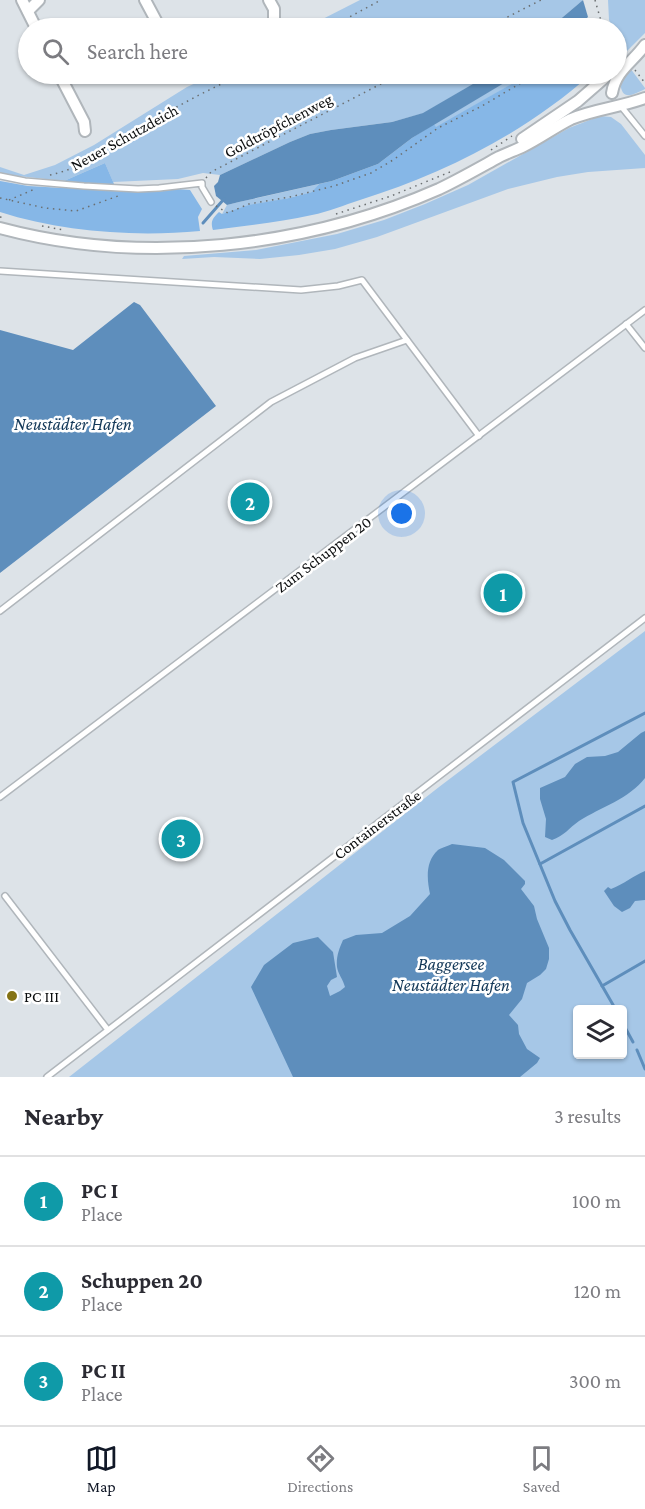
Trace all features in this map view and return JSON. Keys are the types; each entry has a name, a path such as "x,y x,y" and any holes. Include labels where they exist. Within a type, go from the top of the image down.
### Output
{"street":[{"path":"22,0 31,18"},
{"path":"28,11 39,0"},
{"path":"145,0 155,18"},
{"path":"270,0 274,9 274,18"},
{"path":"627,58 645,43"},
{"path":"627,65 637,56 645,43"},
{"path":"64,84 84,122 85,131"},
{"path":"501,156 578,101 598,84"},
{"path":"614,84 612,93 620,105"},
{"path":"578,101 594,94 612,93"},
{"path":"4,223 26,235 65,241 144,247 204,247 261,241 369,216 468,175 570,120 587,113 645,98"}],"lane":[{"path":"620,105 645,136"},
{"path":"0,176 25,181 138,189 202,183 211,202"},
{"path":"0,270 301,290 338,286 362,280 478,436"},
{"name":"Zum Schuppen 20","path":"0,797 645,310"},
{"path":"627,324 645,348"},
{"path":"0,611 270,402 355,358 407,340"},
{"name":"Containerstraße","path":"47,1077 645,618"},
{"path":"5,896 108,1030"}],"path":[{"path":"348,18 381,0"},
{"path":"506,18 541,0"},
{"path":"595,0 601,18"},
{"name":"Neuer Schutzdeich","path":"44,176 60,173 89,160 168,112 223,84"},
{"name":"Goldtröpfchenweg","path":"202,183 211,172 381,84"},
{"path":"221,210 228,213 249,204 334,186 371,173 438,128 519,84"},
{"path":"484,154 520,131"},
{"path":"338,213 392,196 456,170"},
{"path":"9,200 37,188"},
{"path":"0,198 76,211 117,196"},
{"path":"0,217 4,223"},
{"path":"37,225 69,231"}],"shaded area":[{"path":"360,0 582,0 562,18 325,18"},
{"path":"608,0 645,0 645,33 627,51 627,18 609,18"},
{"path":"630,68 645,89 625,95 620,84 627,84 627,72"},
{"path":"193,84 473,84 424,113 392,122 310,134 220,175 203,173 178,179 113,182 105,163 64,181 0,174 0,167 24,175 55,165 94,145"},
{"path":"502,84 512,84 436,128 434,124"},
{"path":"511,84 579,84 511,133 422,178 318,214 213,230 213,220 219,212 222,214 249,205 312,192 319,184 378,164 412,138 434,124 436,127"},
{"path":"600,116 611,117 621,124 645,155 645,168 588,172 508,189 377,237 335,249 260,259 214,257 182,259 184,256 256,250 337,234 384,220 468,185 569,128"},
{"path":"105,163 117,191 190,190 202,209 198,217 200,231 125,233 99,231 48,224 0,212 0,181 28,186 62,188 64,181"},
{"path":"319,184 313,192 222,214 227,205"},
{"path":"645,631 645,1077 69,1077 439,787"}],"water":[{"path":"583,0 587,18 562,18"},
{"path":"473,84 502,84 412,138 378,164 332,181 227,205 216,196 214,186 220,175 290,142 310,134 392,122 423,113"},
{"name":"Neustädter Hafen","path":"134,302 140,305 216,406 0,573 0,330 73,350"},
{"path":"645,731 645,778 631,792 579,821 560,836 552,840 545,837 546,819 540,799 540,788 565,777 575,764 587,757 605,756 618,752"},
{"name":"Baggersee Neustädter Hafen","path":"452,844 485,848 504,860 525,881 521,889 534,906 549,948 549,959 546,969 527,983 522,999 509,1015 518,1025 519,1034 527,1049 540,1058 537,1063 520,1077 293,1077 251,987 264,965 293,943 318,937 333,952 337,977 327,986 330,996 340,991 345,987 338,970 337,960 343,940 356,935 382,933 410,916 430,894 428,871 431,860 438,850"},
{"path":"645,871 645,900 635,901 630,908 622,912 614,906 604,891 608,887 611,889 616,887"}],"waterway":[{"path":"203,223 224,199"},
{"path":"613,1005 555,901 523,823 513,782 645,713"},
{"path":"540,864 645,806"},
{"path":"602,986 645,961"},
{"path":"627,1031 633,1042"},
{"path":"637,1050 645,1069"}],"place":[{"name":"Schuppen 20","path":"250,502"},
{"name":"PC I","path":"503,593"},
{"name":"PC II","path":"181,839"},
{"name":"PC III","path":"12,996"}]}
